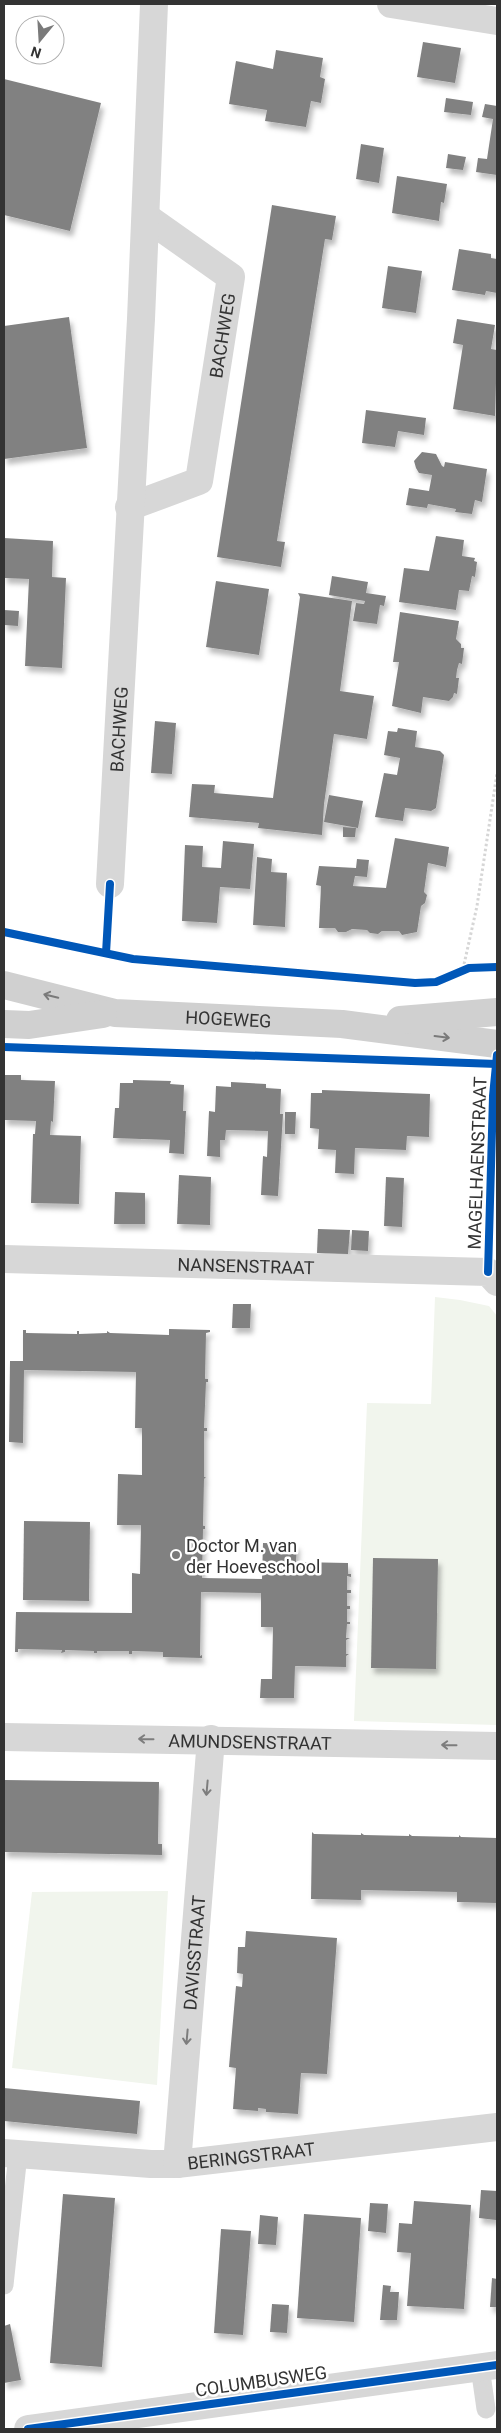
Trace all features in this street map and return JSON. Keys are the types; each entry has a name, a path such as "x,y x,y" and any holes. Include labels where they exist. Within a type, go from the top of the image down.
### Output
{"main road":[{"name":"HOGEWEG","path":"4,986 115,1012 342,1024 497,1044"},
{"name":"HOGEWEG","path":"4,1024 29,1025 115,1012"},
{"name":"HOGEWEG","path":"342,1024 497,1012"}],"street":[{"name":"BACHWEG","path":"110,884 146,217 154,4"},
{"path":"391,4 497,21"},
{"name":"BACHWEG","path":"129,507 199,481 231,277 146,217"},
{"name":"NANSENSTRAAT","path":"4,1259 493,1277"},
{"name":"AMUNDSENSTRAAT","path":"4,1737 497,1746"},
{"name":"DAVISSTRAAT","path":"176,2164 211,1740"},
{"name":"BERINGSTRAAT","path":"11,2153 151,2164 176,2164 497,2127"},
{"name":"COLUMBUSWEG","path":"28,2429 489,2366"}],"lane":[{"path":"4,2285 11,2153"},
{"path":"486,2409 489,2366"}],"path":[{"path":"463,969 477,906 497,773"},
{"path":"455,974 463,969 475,967"}],"shaded area":[{"path":"435,1297 489,1306 497,1316 497,1725 354,1721 367,1403 431,1404"},
{"path":"168,1891 157,2085 12,2068 32,1892"}],"building":[{"path":"423,42 461,48 455,83 417,77"},
{"path":"276,50 323,58 320,77 325,79 321,103 311,101 306,127 265,121 267,110 229,104 236,61 273,69"},
{"path":"4,79 101,103 70,231 4,215"},
{"path":"446,98 473,102 471,115 444,112"},
{"path":"485,104 497,106 497,175 476,172 478,158 487,159 493,119 482,117"},
{"path":"361,144 384,148 379,183 356,179"},
{"path":"448,154 466,157 463,170 446,168"},
{"path":"397,176 447,184 444,203 441,202 439,221 392,213"},
{"path":"272,205 336,216 332,240 325,239 277,541 285,542 281,567 217,557"},
{"path":"459,249 491,254 491,258 497,259 497,293 486,291 485,295 452,290"},
{"path":"388,266 422,271 416,313 382,308"},
{"path":"69,317 87,448 4,459 4,326"},
{"path":"457,319 495,325 491,349 497,350 495,416 453,409 463,345 453,343"},
{"path":"366,410 426,418 424,435 398,431 395,447 362,443"},
{"path":"422,452 436,454 444,467 445,462 487,469 482,502 475,500 472,514 455,512 456,509 428,504 427,508 406,505 409,488 429,491 432,475 419,473 414,461"},
{"path":"436,536 464,540 462,556 475,558 474,561 477,562 475,577 472,576 469,591 459,590 456,610 399,602 404,568 429,571"},
{"path":"4,538 53,541 52,577 66,578 62,668 25,666 29,579 4,578"},
{"path":"332,576 368,582 366,593 386,596 384,606 380,605 377,624 353,621 356,603 364,604 365,601 329,595"},
{"path":"216,581 269,589 259,655 206,647"},
{"path":"298,593 352,601 340,691 374,696 367,739 334,734 324,804 322,835 258,828 259,823 189,817 192,784 215,785 214,793 273,798 300,597"},
{"path":"4,610 19,611 18,626 4,625"},
{"path":"400,612 459,621 456,639 461,644 461,648 464,648 462,664 459,663 457,670 456,678 459,678 457,694 454,693 449,701 423,697 421,713 392,706 399,662 393,662"},
{"path":"155,721 176,723 172,774 151,773"},
{"path":"398,728 417,731 415,747 440,751 444,755 436,808 431,811 405,808 403,821 375,817 384,773 397,775 400,758 384,755 388,731 397,732"},
{"path":"329,795 363,801 358,828 324,822"},
{"path":"343,827 356,828 355,837 343,837"},
{"path":"395,838 449,847 446,867 428,863 424,892 427,895 425,903 421,906 417,932 402,935 399,931 382,931 378,934 370,933 367,930 352,929 346,932 338,932 335,928 319,928 321,886 316,885 319,866 356,868 357,859 369,860 367,877 355,876 353,886 386,888"},
{"path":"223,841 254,844 250,889 220,887 217,923 182,921 185,845 203,846 202,867 221,868"},
{"path":"257,857 272,859 271,872 287,873 285,927 253,925"},
{"path":"4,1075 21,1075 21,1080 55,1081 53,1122 51,1121 50,1135 81,1136 79,1204 31,1203 33,1134 35,1134 36,1121 4,1120"},
{"path":"133,1080 171,1081 170,1084 184,1085 183,1111 186,1111 184,1154 169,1153 170,1140 113,1138 115,1108 119,1108 120,1083 133,1083"},
{"path":"231,1082 266,1084 266,1088 281,1089 280,1114 283,1114 278,1196 261,1195 263,1156 267,1157 268,1131 226,1130 225,1140 220,1140 220,1157 207,1156 209,1111 215,1112 216,1086 231,1087"},
{"path":"322,1090 430,1094 429,1137 407,1136 406,1150 355,1148 354,1174 335,1173 336,1150 318,1149 319,1129 310,1128 311,1093 322,1093"},
{"path":"285,1112 296,1112 295,1134 285,1134"},
{"path":"179,1175 211,1177 210,1225 177,1224"},
{"path":"386,1177 404,1178 402,1227 384,1226"},
{"path":"115,1192 145,1193 145,1224 114,1224"},
{"path":"318,1229 350,1230 348,1254 317,1253"},
{"path":"352,1230 369,1231 368,1251 351,1250"},
{"path":"233,1304 251,1304 250,1328 232,1328"},
{"path":"169,1329 210,1330 210,1332 206,1333 205,1379 208,1379 208,1382 206,1382 204,1428 207,1428 207,1431 204,1431 204,1477 206,1477 204,1479 203,1526 205,1526 205,1529 203,1529 202,1578 262,1579 263,1543 297,1544 296,1562 348,1563 348,1574 351,1574 351,1577 347,1576 347,1590 351,1590 351,1593 347,1593 347,1606 350,1606 350,1609 347,1609 347,1622 350,1622 350,1624 347,1624 346,1638 350,1638 346,1640 346,1654 349,1654 346,1656 346,1667 295,1666 294,1698 260,1698 261,1679 272,1679 273,1627 261,1627 261,1593 201,1592 200,1656 202,1655 202,1658 163,1657 163,1652 132,1651 132,1654 129,1654 129,1651 97,1651 97,1653 94,1653 94,1651 65,1650 65,1652 61,1653 62,1650 18,1649 18,1652 15,1652 16,1612 132,1613 132,1573 140,1574 141,1525 117,1525 118,1474 142,1475 142,1428 135,1428 136,1372 24,1370 23,1443 9,1442 10,1361 23,1361 23,1330 26,1330 26,1333 77,1334 77,1331 79,1331 79,1334 107,1333 107,1331 110,1333 169,1335"},
{"path":"24,1521 90,1522 89,1601 23,1600"},
{"path":"373,1558 438,1559 436,1669 371,1668"},
{"path":"4,1780 159,1782 158,1844 162,1844 162,1855 4,1852"},
{"path":"312,1832 314,1834 361,1835 361,1833 364,1835 409,1836 409,1834 412,1836 459,1837 459,1835 461,1837 497,1838 497,1903 457,1902 457,1892 361,1890 361,1900 311,1899"},
{"path":"246,1931 337,1938 327,2074 301,2073 298,2114 266,2112 266,2109 258,2108 258,2111 233,2109 236,2068 229,2067 236,1986 242,1987 243,1974 237,1973 238,1947 245,1947"},
{"path":"4,2088 140,2101 137,2134 4,2121"},
{"path":"481,2190 497,2191 496,2220 479,2218"},
{"path":"63,2194 115,2198 102,2367 50,2363"},
{"path":"414,2201 471,2205 464,2309 407,2306 411,2253 397,2252 399,2223 412,2224"},
{"path":"370,2203 388,2204 386,2233 368,2231"},
{"path":"304,2214 361,2218 354,2322 297,2318"},
{"path":"260,2215 278,2217 276,2245 258,2244"},
{"path":"221,2229 251,2231 243,2335 214,2333"},
{"path":"492,2278 497,2279 497,2307 490,2307"},
{"path":"383,2285 391,2286 390,2292 399,2292 397,2320 380,2320"},
{"path":"272,2304 289,2305 287,2333 270,2332"},
{"path":"10,2324 21,2380 4,2383 4,2326"}],"cycle path":[{"path":"106,953 110,884"},
{"path":"4,932 133,959 415,983 436,982 469,968 497,967"},
{"path":"4,1047 497,1064"},
{"name":"MAGELHAENSTRAAT","path":"488,1272 493,1096 497,1055"},
{"path":"28,2429 497,2365"}],"place":[{"name":"Doctor M. van der Hoeveschool","path":"176,1555"}]}
